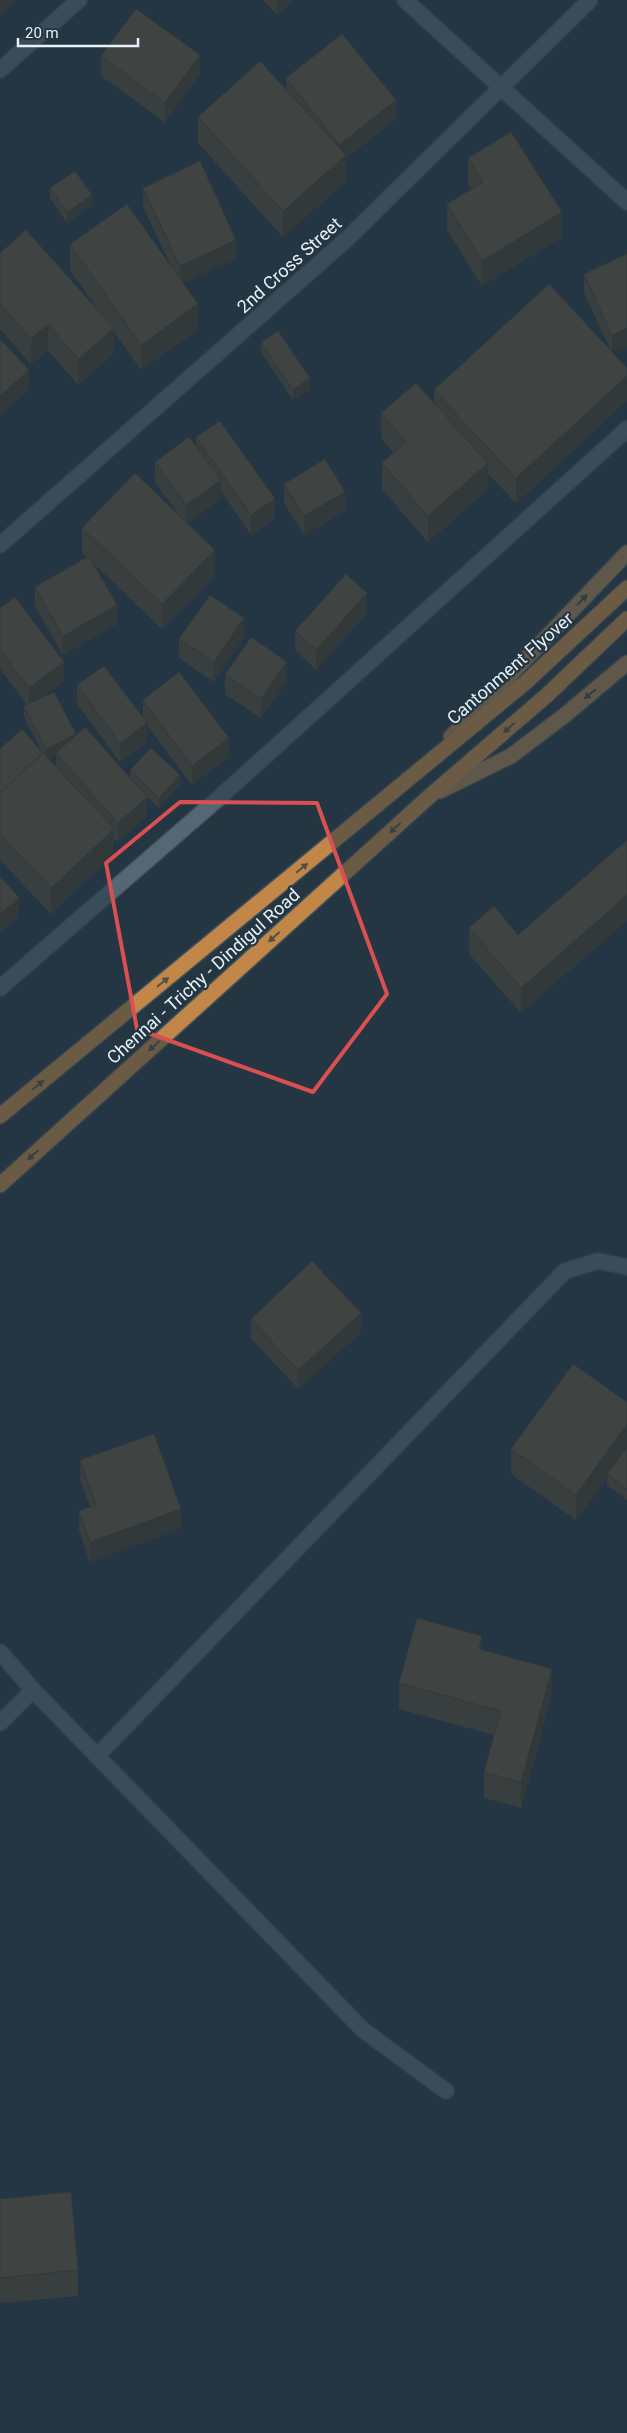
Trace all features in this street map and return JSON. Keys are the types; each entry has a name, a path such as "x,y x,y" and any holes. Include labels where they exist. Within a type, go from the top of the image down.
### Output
{"highway":[{"name":"Cantonment Flyover","path":"416,774 526,682 627,588"},
{"path":"431,795 546,696 627,619"},
{"name":"Chennai - Trichy - Dindigul Road","path":"0,1116 416,774"},
{"name":"Chennai - Trichy - Dindigul Road","path":"0,1185 431,795"}],"main road":[{"path":"416,774 627,553"},
{"path":"431,795 511,756 565,715 627,663"}],"street":[{"path":"0,70 79,0"},
{"path":"405,0 627,202"},
{"name":"2nd Cross Street","path":"0,545 347,239 590,0"},
{"path":"0,988 220,797 627,429"},
{"path":"97,1756 565,1272 598,1261 627,1267"},
{"path":"0,1652 33,1690 363,2030 446,2091"},
{"path":"0,1723 33,1690"}],"highlighted area":[{"path":"180,802 317,803 387,994 313,1092 137,1029 106,863"}],"building":[{"path":"136,9 200,55 165,103 101,56"},
{"path":"342,34 396,100 339,145 286,78"},
{"path":"260,61 346,155 283,211 198,117"},
{"path":"511,132 562,212 482,261 447,204 483,182 468,158"},
{"path":"200,161 236,240 180,266 143,188"},
{"path":"75,171 92,195 67,212 50,188"},
{"path":"127,204 198,304 141,345 70,244"},
{"path":"26,230 114,328 78,359 48,324 31,339 0,304 0,253"},
{"path":"627,254 627,328 612,335 584,274"},
{"path":"549,284 627,368 627,376 516,478 434,390"},
{"path":"278,331 310,378 293,390 261,342"},
{"path":"0,339 29,370 0,396"},
{"path":"416,383 488,463 428,516 382,463 406,442 381,413"},
{"path":"220,421 275,499 251,515 196,437"},
{"path":"189,437 221,480 186,505 155,462"},
{"path":"325,459 345,492 304,516 284,484"},
{"path":"135,473 215,550 162,604 82,528"},
{"path":"89,556 117,605 63,636 35,587"},
{"path":"346,574 367,593 316,650 295,631"},
{"path":"210,595 244,618 214,662 179,639"},
{"path":"15,597 64,662 29,688 0,650 0,608"},
{"path":"251,637 287,662 261,699 225,675"},
{"path":"104,666 147,723 120,743 77,685"},
{"path":"179,672 229,738 192,766 143,700"},
{"path":"54,692 76,734 46,749 24,706"},
{"path":"85,727 147,797 118,823 56,753"},
{"path":"22,729 44,754 0,793 0,749"},
{"path":"151,748 180,775 159,798 130,770"},
{"path":"43,753 114,829 51,888 0,834 0,793"},
{"path":"627,840 627,895 521,988 469,928 494,906 518,935"},
{"path":"0,877 19,897 0,915"},
{"path":"312,1261 361,1313 298,1370 251,1319"},
{"path":"573,1364 627,1402 627,1424 576,1495 511,1449"},
{"path":"154,1434 181,1509 90,1542 79,1511 96,1505 80,1460"},
{"path":"627,1447 627,1489 607,1474"},
{"path":"417,1618 482,1636 479,1649 552,1669 521,1782 484,1772 501,1711 399,1683"},
{"path":"71,2192 78,2270 0,2278 0,2199"}]}
